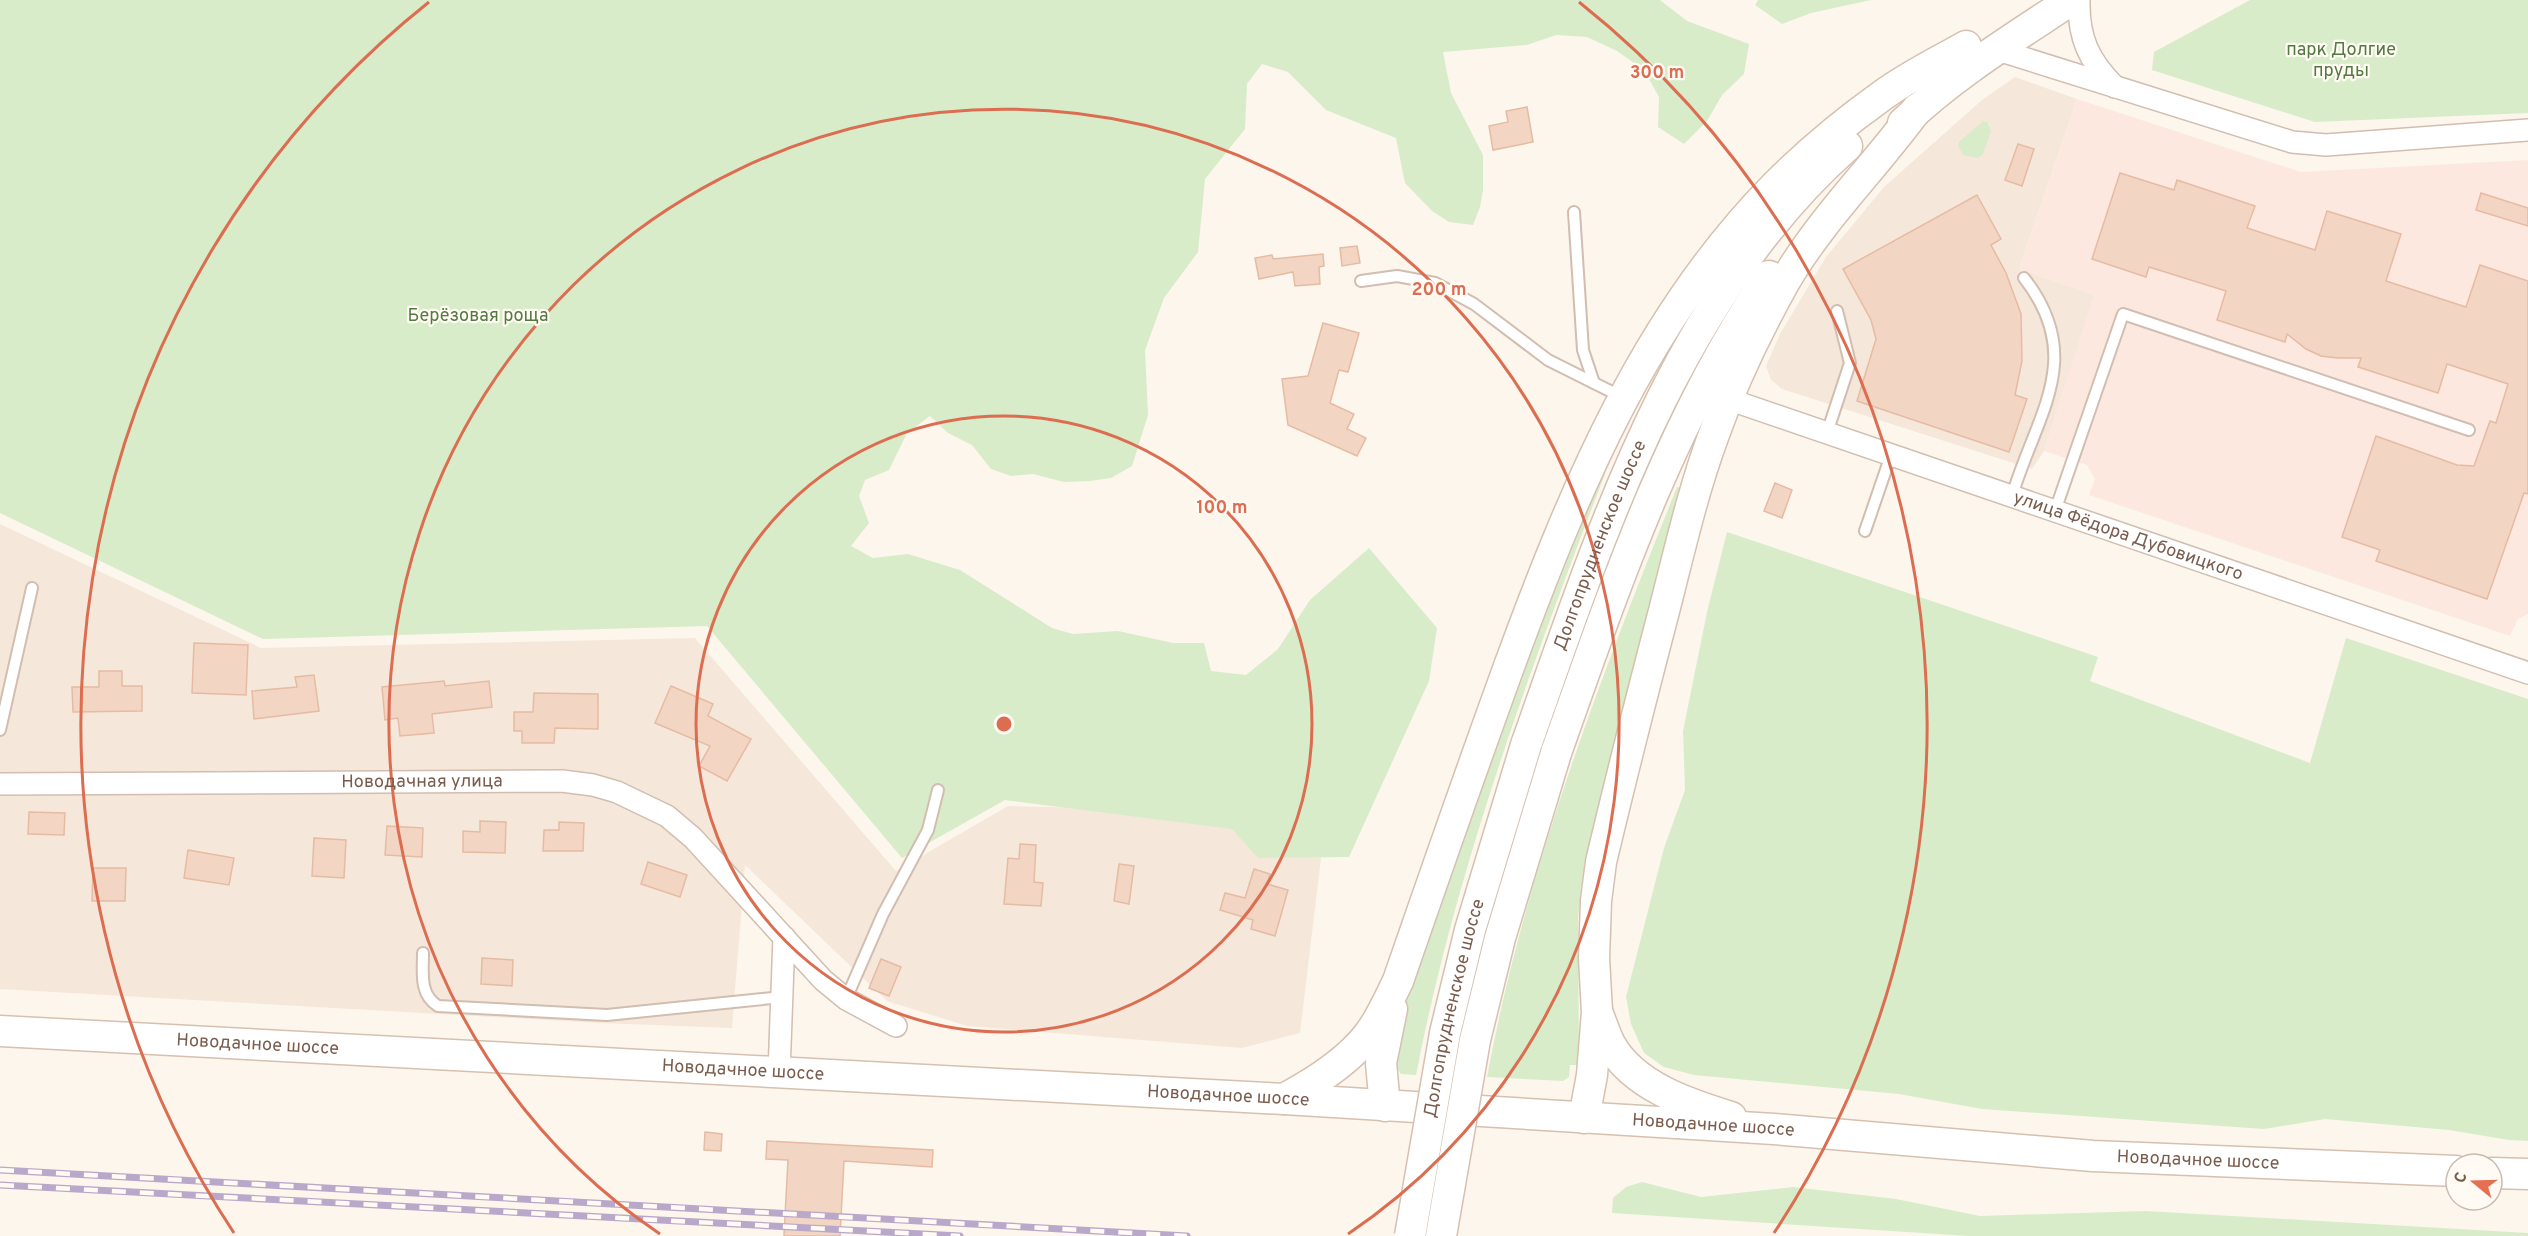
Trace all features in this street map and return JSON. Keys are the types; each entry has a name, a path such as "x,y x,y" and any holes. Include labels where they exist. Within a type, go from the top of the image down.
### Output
{"street":[{"name":"Долгопрудненское шоссе","path":"1410,1236 1445,1033 1473,919 1526,745 1597,549 1631,465 1674,372 1711,307 1788,207 1840,152 1900,98 1966,46 2041,0"},
{"name":"Долгопрудненское шоссе","path":"1440,1236 1475,1040 1500,938 1556,753 1625,560 1659,478 1702,386 1737,323 1811,218 1855,168 1917,109 2071,0"},
{"path":"2079,0 2081,32 2088,54 2098,70 2116,87"},
{"path":"1284,1100 1302,1090 1358,1047 1380,1017 1398,981 1543,575 1580,486 1623,397 1664,328 1735,230 1824,140 1885,93 1966,46"},
{"path":"1998,50 2292,142 2326,145 2528,130"},
{"path":"1584,1118 1592,1075 1597,1012 1594,958 1600,862 1688,517 1712,438 1759,329 1786,280 1819,228 1852,186 1890,146 1917,109"},
{"name":"улица Фёдора Дубовицкого","path":"1728,399 2528,673"},
{"name":"Новодачная улица","path":"0,784 562,781 593,784 617,792 667,816 693,838 824,980 846,999 896,1026"},
{"path":"779,1073 784,937"},
{"path":"1385,1106 1381,1063 1398,981"},
{"path":"1597,1012 1611,1046 1631,1069 1658,1088 1706,1109 1774,1130"},
{"name":"Новодачное шоссе","path":"0,1031 1385,1106 1774,1130 2093,1156 2444,1171"},
{"path":"2504,1173 2528,1174"}],"lane":[{"path":"1574,212 1583,350 1594,383"},
{"path":"1361,281 1397,276 1435,283 1474,304 1548,360 1623,397"},
{"path":"2012,496 2050,393 2055,360 2051,326 2044,309 2024,278"},
{"path":"1827,433 1850,363 1837,311"},
{"path":"2055,511 2123,314 2469,430"},
{"path":"1865,531 1892,455"},
{"path":"0,730 32,588"},
{"path":"846,999 883,915 928,830 938,790"},
{"path":"423,953 423,988 428,1000 438,1006 607,1015 782,997"}],"shaded area":[{"path":"2015,77 2077,99 2019,269 2095,295 2044,451 2032,469 1782,389 1771,380 1766,366 1780,334 1826,257 1884,187 1982,100"},
{"path":"2077,99 2301,172 2528,160 2528,614 2518,619 2510,636 2089,495 2095,479 2087,465 2044,451 2094,295 2019,269"},
{"path":"0,524 261,648 695,638 896,871 1008,806 1230,811 1323,841 1300,1033 1242,1048 967,1026 887,1001 745,865 732,1028 599,1023 0,989"}],"green space":[{"name":"Берёзовая роща","path":"0,0 1660,0 1687,21 1749,44 1744,74 1722,95 1707,121 1684,144 1658,127 1659,97 1644,70 1617,51 1587,37 1556,35 1527,45 1443,52 1451,93 1483,155 1483,190 1473,225 1449,222 1432,211 1405,183 1396,138 1326,110 1288,72 1262,64 1247,84 1245,129 1205,179 1198,252 1164,298 1145,350 1148,415 1132,466 1111,478 1090,481 1064,482 1033,474 1011,476 991,469 972,445 948,433 930,416 907,433 889,470 865,480 859,496 869,523 851,546 873,558 908,554 960,570 1052,628 1073,634 1118,631 1173,643 1204,643 1211,671 1246,675 1278,649 1310,600 1369,548 1437,628 1429,681 1349,857 1258,858 1232,829 1005,800 902,858 707,626 263,639 0,513"},
{"path":"1758,0 1871,0 1811,13 1782,24 1755,5"},
{"name":"парк Долгие пруды","path":"2250,0 2528,0 2528,113 2315,122 2152,70 2154,52"},
{"path":"1983,121 1987,122 1991,131 1983,154 1978,158 1963,155 1958,145 1959,142"},
{"path":"1599,471 1605,474 1549,621 1497,770 1452,922 1416,1075 1401,1074 1395,1066 1391,1032 1455,843"},
{"path":"1677,487 1682,488 1628,689 1583,875 1578,918 1579,1065 1570,1065 1569,1077 1563,1081 1487,1077 1522,926 1567,778 1620,632"},
{"path":"1727,532 2098,657 2090,681 2310,763 2346,638 2528,699 2528,1141 2449,1130 2325,1119 2264,1129 1982,1109 1899,1094 1694,1075 1664,1067 1644,1053 1631,1024 1626,997 1664,848 1685,790 1683,731 1707,612"},
{"path":"1642,1182 1701,1197 1793,1187 1896,1199 1980,1216 2146,1211 2528,1233 2528,1236 1969,1236 1612,1213 1613,1198 1626,1187"}],"building":[{"path":"1527,107 1533,142 1493,150 1489,126 1508,122 1506,111"},
{"path":"2018,144 2034,149 2022,186 2005,180"},
{"path":"2120,173 2174,190 2177,180 2255,206 2247,228 2315,250 2327,211 2401,234 2386,281 2466,307 2480,265 2528,281 2528,494 2524,493 2487,599 2376,561 2380,550 2342,537 2376,436 2457,465 2474,466 2490,421 2496,423 2508,384 2447,364 2438,393 2358,367 2361,358 2321,356 2306,349 2287,334 2285,342 2217,320 2226,291 2149,267 2146,277 2092,259"},
{"path":"2481,193 2528,208 2528,226 2476,210"},
{"path":"1977,195 2001,239 1991,245 2006,273 2021,314 2022,361 2015,395 2027,399 2009,452 1857,401 1876,339 1871,320 1843,269"},
{"path":"1357,246 1360,263 1342,266 1340,248"},
{"path":"1323,254 1324,266 1319,267 1320,284 1295,286 1293,272 1259,279 1255,258 1272,255 1273,259"},
{"path":"1323,323 1359,333 1348,372 1339,370 1330,403 1354,414 1347,429 1366,438 1357,456 1288,425 1282,379 1308,376"},
{"path":"1775,483 1792,490 1782,518 1764,511"},
{"path":"194,643 248,645 246,695 192,693"},
{"path":"99,671 122,671 122,686 142,686 142,711 73,712 72,687 99,687"},
{"path":"314,675 319,711 254,719 252,691 297,687 295,677"},
{"path":"444,681 445,686 489,681 492,707 432,714 434,733 400,736 398,718 385,720 382,687"},
{"path":"671,686 713,704 708,716 751,739 727,781 699,766 710,746 655,723"},
{"path":"534,693 598,694 598,729 555,728 554,743 522,743 522,731 514,731 514,712 533,712"},
{"path":"29,812 65,813 64,835 28,834"},
{"path":"480,821 506,822 505,853 463,852 463,831 480,832"},
{"path":"559,822 584,823 583,851 543,851 544,830 559,830"},
{"path":"387,826 423,828 422,857 385,855"},
{"path":"314,838 346,840 344,878 312,876"},
{"path":"1020,844 1036,845 1034,882 1043,883 1041,906 1004,904 1008,858 1019,859"},
{"path":"188,850 234,858 229,885 184,878"},
{"path":"648,862 687,875 680,897 641,884"},
{"path":"1119,864 1134,866 1129,904 1114,901"},
{"path":"93,868 126,868 125,901 92,901"},
{"path":"1254,869 1270,874 1267,884 1288,890 1275,936 1251,929 1253,920 1220,910 1225,893 1245,898"},
{"path":"482,958 513,960 512,986 481,984"},
{"path":"881,959 901,967 889,996 869,988"},
{"path":"705,1132 722,1134 721,1151 704,1150"},
{"path":"767,1141 933,1150 932,1167 844,1161 840,1236 784,1236 788,1160 766,1159"}],"railway":[{"path":"0,1170 1187,1236"},
{"path":"0,1185 960,1236"}]}
